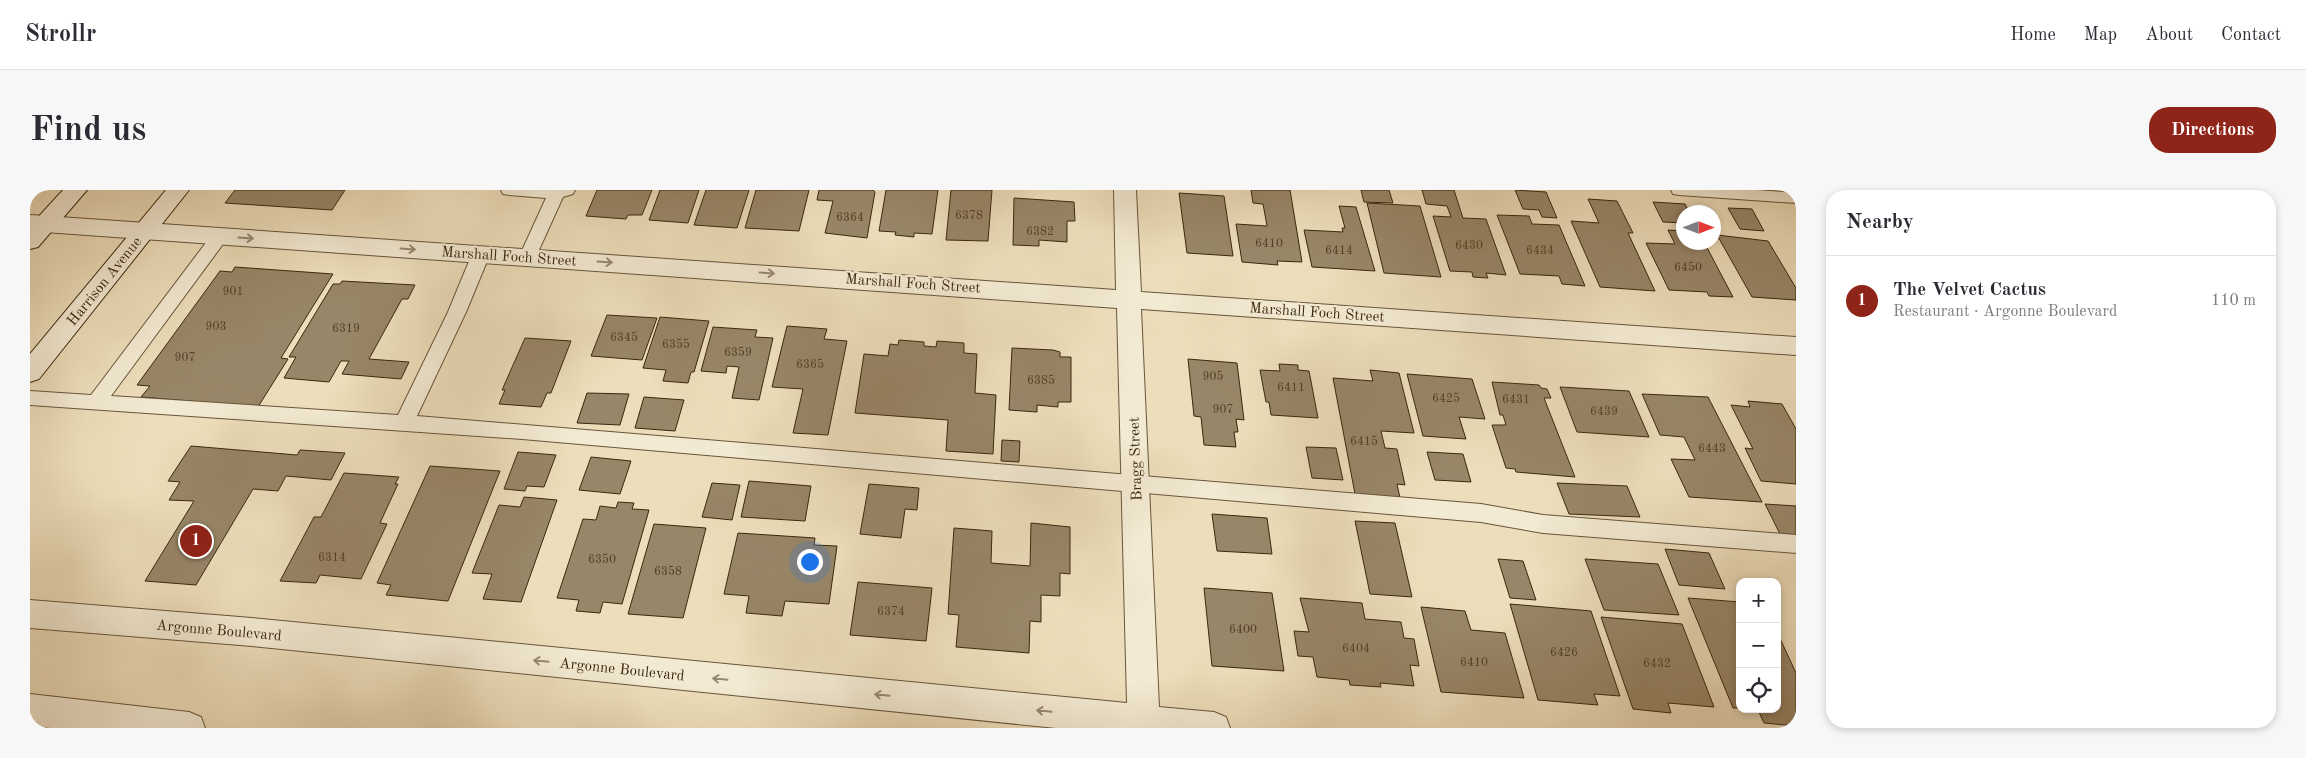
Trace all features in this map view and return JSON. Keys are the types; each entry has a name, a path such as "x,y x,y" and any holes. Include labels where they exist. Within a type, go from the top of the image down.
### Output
{"street":[{"path":"30,241 38,223 76,190"},
{"name":"Harrison Avenue","path":"30,372 178,190"},
{"name":"Bragg Street","path":"1126,190 1144,725"},
{"name":"Marshall Foch Street","path":"38,223 1796,346"},
{"name":"Argonne Boulevard","path":"30,614 252,632 1144,725 1214,728"},
{"path":"30,710 189,728"}],"lane":[{"path":"509,190 562,192 528,257"},
{"path":"1679,190 1796,198"},
{"path":"96,402 220,236"},
{"path":"404,423 457,312 481,254"},
{"path":"30,398 522,430 1136,485 1481,513 1543,524 1796,544"}],"building":[{"path":"235,190 345,190 332,210 225,203"},
{"path":"597,190 652,190 642,215 628,215 626,219 586,216"},
{"path":"660,190 699,190 688,223 649,220"},
{"path":"706,190 749,190 737,228 694,225"},
{"path":"756,190 809,190 799,231 745,228"},
{"path":"819,190 873,190 875,192 867,238 825,233 833,201 817,200"},
{"path":"886,190 938,190 932,234 914,233 914,237 895,235 896,232 879,231"},
{"path":"951,190 992,190 988,241 946,240"},
{"path":"1251,190 1290,190 1302,262 1277,261 1278,265 1242,262 1236,224 1267,226 1263,204 1253,203"},
{"path":"1361,190 1389,190 1393,203 1364,202"},
{"path":"1422,190 1454,190 1463,218 1486,219 1506,275 1486,273 1488,278 1473,277 1472,272 1450,271 1433,216 1451,217 1447,206 1426,204"},
{"path":"1515,190 1546,192 1557,218 1542,217 1539,210 1523,209"},
{"path":"1179,193 1224,196 1233,256 1187,253"},
{"path":"1014,198 1074,202 1075,221 1067,221 1067,242 1039,240 1039,246 1013,245"},
{"path":"1588,199 1617,201 1633,233 1628,233 1655,291 1600,287 1571,221 1599,223"},
{"path":"1653,202 1685,204 1676,205 1676,223 1663,222"},
{"path":"1367,203 1420,206 1441,277 1384,273"},
{"path":"1339,206 1356,207 1375,271 1312,267 1304,230 1343,232 1342,228 1345,228"},
{"path":"1728,208 1752,209 1764,231 1740,229"},
{"path":"1497,215 1529,216 1532,224 1559,225 1585,286 1562,284 1559,276 1520,274"},
{"path":"1668,230 1676,230 1676,250 1708,250 1733,297 1709,296 1707,292 1669,290 1646,243 1675,244"},
{"path":"1721,235 1768,241 1796,288 1796,300 1752,297 1721,242"},
{"path":"235,267 333,274 281,358 288,359 258,407 141,397 150,386 137,385 220,271 232,272"},
{"path":"342,281 415,285 408,299 402,299 369,359 409,362 401,379 342,374 349,361 341,361 329,382 284,378 296,357 289,357 333,284 340,284"},
{"path":"607,315 657,318 642,360 591,356"},
{"path":"660,317 709,321 694,372 691,372 688,383 663,381 666,370 643,368"},
{"path":"787,326 827,329 824,339 847,341 828,435 793,433 803,389 772,387"},
{"path":"713,327 757,330 755,337 773,338 759,400 732,398 739,367 727,366 726,373 701,371"},
{"path":"525,338 571,341 551,393 547,393 541,407 499,404 505,390 502,390"},
{"path":"899,340 924,342 924,346 936,347 937,341 964,343 964,353 977,354 975,393 996,395 993,454 946,451 948,420 855,413 864,354 888,356 890,344 898,345"},
{"path":"1012,348 1053,350 1060,352 1060,357 1071,357 1071,402 1058,402 1058,407 1037,405 1037,412 1009,410"},
{"path":"1188,359 1237,363 1244,420 1236,419 1238,432 1234,432 1236,447 1204,445 1201,417 1194,416"},
{"path":"1279,364 1298,365 1298,370 1309,371 1318,418 1271,415 1269,402 1266,402 1260,370 1280,371"},
{"path":"1370,370 1399,373 1414,433 1381,431 1385,448 1397,449 1405,485 1397,484 1400,498 1355,494 1333,378 1373,381"},
{"path":"1407,374 1472,379 1485,419 1459,417 1466,439 1423,436"},
{"path":"1492,382 1539,385 1541,388 1547,389 1551,398 1544,398 1575,477 1516,472 1515,469 1506,468 1492,425 1506,425 1503,415 1500,415"},
{"path":"1560,387 1629,391 1649,437 1577,432"},
{"path":"587,393 629,394 620,425 577,423"},
{"path":"1642,394 1708,397 1762,502 1689,497 1671,459 1695,460 1684,437 1660,435"},
{"path":"644,397 684,400 675,431 635,428"},
{"path":"1748,401 1782,404 1796,429 1796,484 1761,481 1745,448 1753,449 1731,405 1750,407"},
{"path":"1002,440 1020,441 1019,462 1001,461"},
{"path":"191,446 297,455 300,450 345,453 331,480 286,476 278,491 253,489 196,585 145,581 194,501 169,500 180,482 168,481"},
{"path":"1306,447 1336,448 1343,480 1312,478"},
{"path":"518,452 556,455 544,487 527,486 525,491 504,489"},
{"path":"1427,452 1463,454 1471,482 1435,480"},
{"path":"591,457 631,461 620,494 579,490"},
{"path":"430,466 500,471 448,601 386,595 391,585 377,583"},
{"path":"344,473 399,477 395,484 398,484 380,523 387,524 361,579 320,575 316,583 280,581 314,517 321,517"},
{"path":"749,481 811,486 805,521 741,517"},
{"path":"712,483 740,485 732,520 702,517"},
{"path":"1557,483 1627,486 1640,517 1569,514"},
{"path":"869,484 919,488 917,510 905,509 901,538 860,534"},
{"path":"524,497 557,500 521,602 483,599 492,574 472,573 499,505 520,507"},
{"path":"618,502 634,503 632,509 649,510 622,604 603,602 600,613 576,611 579,600 557,598 583,519 596,520 600,506 616,508"},
{"path":"1765,504 1796,506 1796,537 1781,536"},
{"path":"1212,514 1267,518 1272,554 1217,551"},
{"path":"1355,521 1395,523 1412,597 1370,594"},
{"path":"1031,523 1070,527 1070,574 1060,573 1060,596 1041,595 1041,622 1030,621 1029,653 956,647 959,615 948,614 954,528 992,531 991,563 1030,566"},
{"path":"654,524 706,528 683,618 628,614"},
{"path":"738,533 815,538 814,545 837,546 829,604 785,601 782,616 746,613 749,596 724,594"},
{"path":"1665,549 1709,553 1725,589 1679,585"},
{"path":"1498,559 1523,561 1536,600 1510,598"},
{"path":"1585,559 1658,564 1679,615 1604,610"},
{"path":"858,582 932,588 926,641 850,635"},
{"path":"1204,588 1272,593 1284,671 1212,666"},
{"path":"1300,598 1362,603 1365,619 1401,622 1404,638 1414,639 1419,666 1410,665 1414,686 1380,683 1381,687 1350,685 1349,680 1317,677 1313,657 1298,656 1294,631 1309,632"},
{"path":"1688,598 1736,602 1736,708 1733,708"},
{"path":"1510,604 1591,611 1620,696 1594,694 1598,705 1538,700"},
{"path":"1421,607 1465,611 1471,630 1505,633 1524,698 1441,692"},
{"path":"1601,617 1682,624 1714,707 1668,703 1671,713 1633,709"},
{"path":"1781,641 1796,673 1796,726 1764,723 1759,713 1781,713"}],"place":[{"name":"The Velvet Cactus","path":"196,541"}]}
